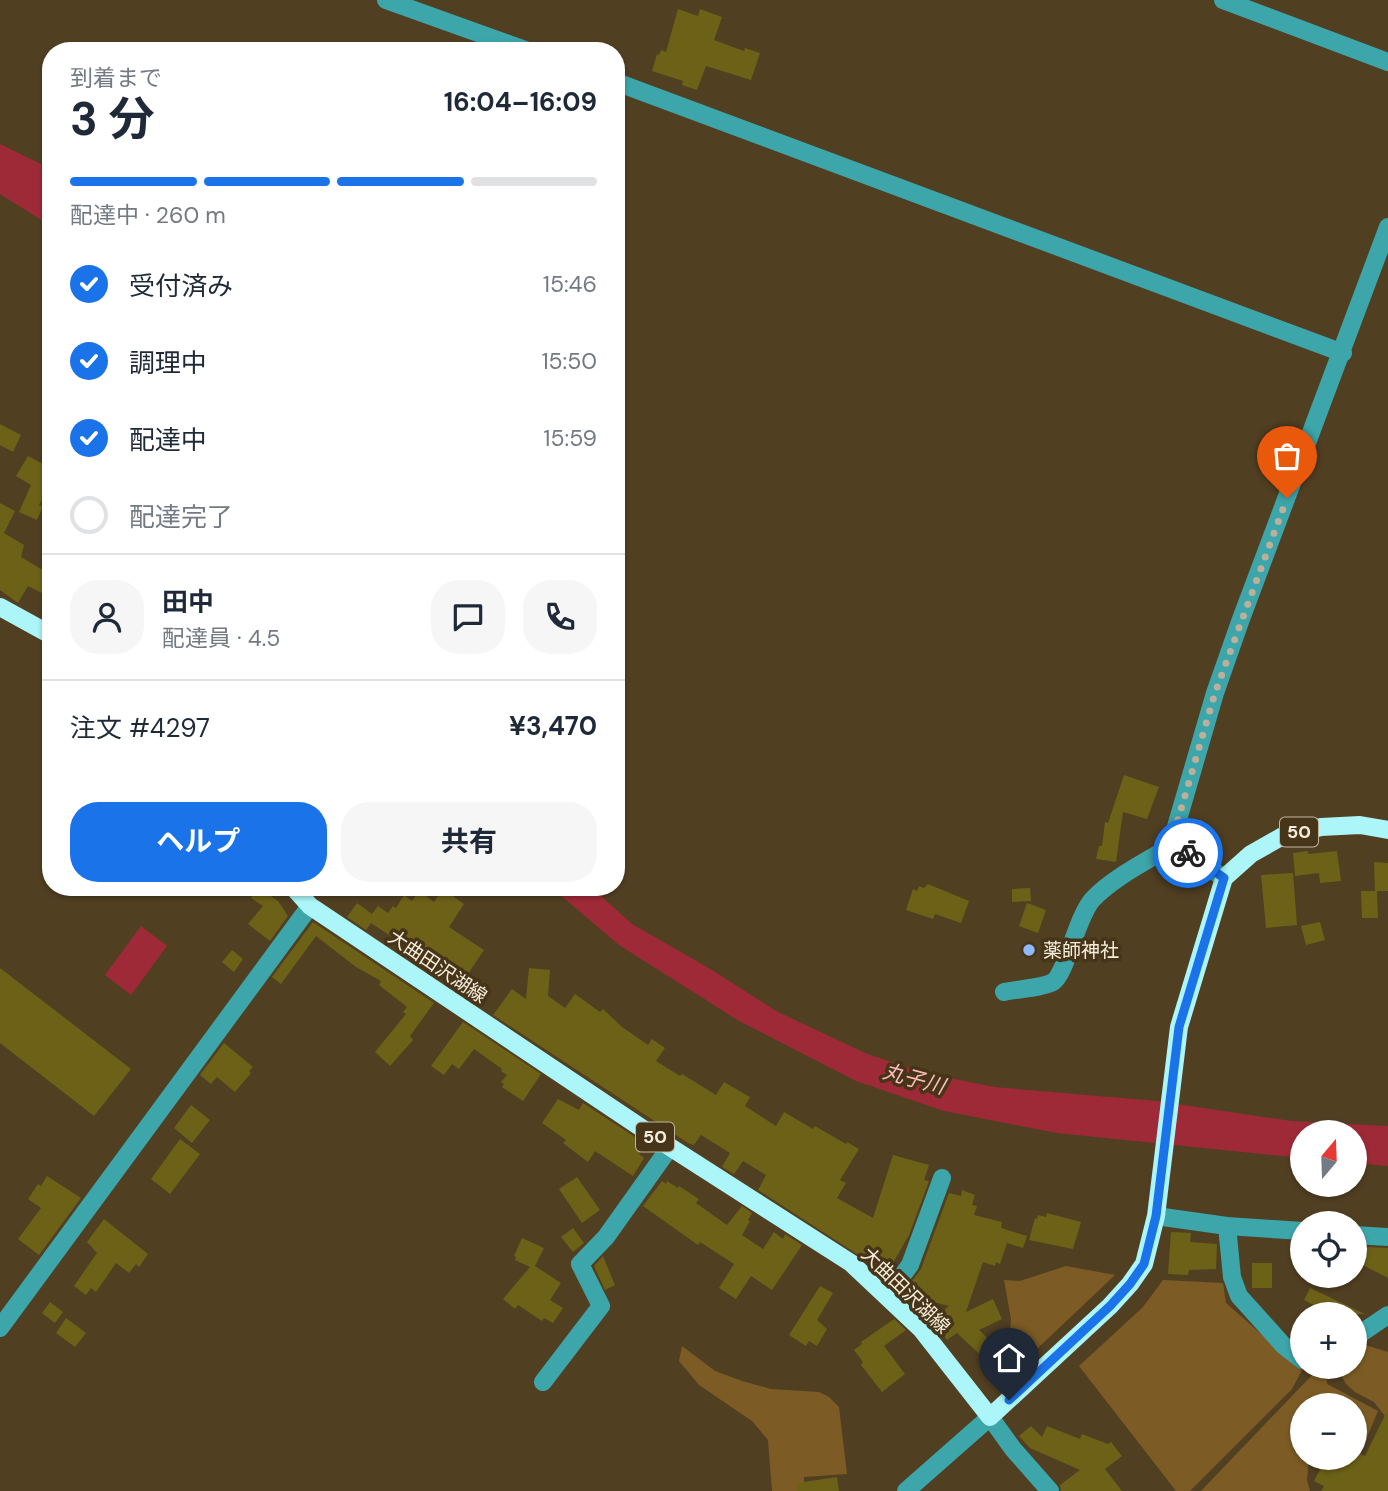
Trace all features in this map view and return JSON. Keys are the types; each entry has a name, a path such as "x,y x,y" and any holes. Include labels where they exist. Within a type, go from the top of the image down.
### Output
{"main road":[{"path":"0,607 42,630"},
{"name":"50","path":"1224,878 1251,854 1280,836 1321,827 1360,825 1388,830"},
{"path":"990,1417 1066,1348 1130,1284 1144,1264 1156,1216 1179,1027 1224,878"},
{"name":"大曲田沢湖線","path":"301,896 310,906 670,1147 851,1263 921,1329 990,1417"}],"street":[{"path":"386,0 503,42"},
{"path":"1223,0 1388,62"},
{"path":"625,85 1343,353"},
{"path":"1224,878 1185,851 1178,842 1175,830 1215,693 1388,227"},
{"path":"1004,992 1051,984 1060,975 1078,922 1092,901 1108,886 1178,842"},
{"path":"0,1328 310,906"},
{"path":"543,1382 601,1306 580,1264 606,1237 670,1147"},
{"path":"887,1296 910,1265 942,1178"},
{"path":"1156,1216 1227,1226 1290,1230"},
{"path":"1227,1226 1231,1277 1239,1296 1290,1351"},
{"path":"1367,1236 1388,1237"},
{"path":"1367,1329 1388,1315"},
{"path":"906,1491 990,1417 1050,1491"}],"shaded area":[{"path":"1066,1266 1115,1275 1018,1367 1012,1364 1009,1347 1011,1319 1004,1280 1020,1281"},
{"path":"1163,1280 1223,1283 1226,1303 1290,1359 1290,1379 1297,1379 1292,1389 1190,1491 1176,1491 1079,1366 1143,1307"},
{"path":"682,1346 715,1371 742,1381 771,1389 819,1392 829,1397 839,1407 847,1474 804,1477 804,1491 772,1491 768,1440 752,1421 699,1385 679,1361"},
{"path":"1367,1346 1388,1352 1388,1420 1374,1402 1367,1398 1367,1393 1357,1393 1343,1379 1367,1379"},
{"path":"1308,1379 1325,1379 1327,1384 1344,1393 1295,1393"},
{"path":"1290,1398 1290,1470 1308,1470 1310,1491 1201,1491"},
{"path":"1367,1405 1378,1411 1367,1437"}],"water":[{"path":"0,144 42,165 42,220 0,194"},
{"name":"丸子川","path":"562,896 601,896 632,924 776,1011 867,1054 925,1073 994,1087 1157,1101 1290,1121 1290,1157 1057,1133 944,1111 856,1081 739,1021 619,945"},
{"path":"141,926 167,946 131,995 105,975"},
{"path":"1367,1125 1388,1126 1388,1166 1367,1164"}],"building":[{"path":"678,9 698,16 700,9 722,17 714,40 744,51 745,48 760,53 751,80 706,66 697,90 682,85 683,81 652,71 657,54 659,55 661,50 666,52"},
{"path":"0,424 21,435 13,452 0,445"},
{"path":"28,456 42,463 42,500 39,505 42,508 37,520 19,512 31,485 16,476"},
{"path":"0,503 15,511 4,533 24,545 21,557 42,570 42,593 28,586 18,603 0,590"},
{"path":"1124,775 1159,787 1147,819 1123,812 1116,862 1096,859 1099,846 1102,846 1105,822 1108,823"},
{"path":"1308,851 1308,854 1337,851 1341,881 1320,883 1319,873 1295,876 1293,853"},
{"path":"1374,862 1388,863 1388,891 1377,891 1378,918 1362,918 1361,891 1375,891"},
{"path":"1293,873 1297,925 1266,928 1261,875"},
{"path":"928,884 969,901 961,923 935,914 933,919 906,910 913,889 917,891 919,886 924,888"},
{"path":"1030,888 1031,901 1012,902 1012,889"},
{"path":"271,896 278,901 288,916 270,941 248,924 263,906 251,898"},
{"path":"403,896 412,901 416,896 426,896 434,902 438,896 453,896 464,904 449,927 484,950 465,978 420,946 416,953 371,923 366,930 347,917 357,903 372,914 378,906 388,913 393,906 396,908"},
{"path":"1027,903 1046,910 1038,933 1019,926"},
{"path":"313,922 434,1003 410,1036 413,1040 390,1066 375,1052 406,1014 403,1012 407,1007 379,985 381,981 356,967 316,936 281,984 272,977"},
{"path":"1320,922 1325,940 1306,945 1301,926"},
{"path":"232,950 243,959 234,972 222,962"},
{"path":"0,968 131,1069 94,1116 0,1043"},
{"path":"529,968 550,970 548,996 565,1008 575,994 600,1012 603,1009 622,1027 648,1045 652,1039 665,1048 656,1061 680,1076 682,1074 716,1095 724,1082 750,1097 745,1106 776,1126 784,1112 813,1129 815,1126 859,1149 840,1180 846,1183 837,1198 873,1218 893,1155 929,1165 924,1180 929,1181 909,1235 885,1277 857,1254 758,1190 766,1175 743,1161 734,1174 722,1167 730,1153 701,1135 694,1145 688,1143 493,1015 512,989 526,999"},
{"path":"463,1022 541,1074 523,1101 502,1087 504,1084 501,1082 507,1075 502,1069 474,1049 459,1069 452,1064 444,1075 431,1066"},
{"path":"224,1043 253,1067 235,1092 217,1077 211,1084 200,1075"},
{"path":"558,1099 579,1110 583,1103 641,1141 637,1147 642,1150 639,1154 644,1158 633,1176 595,1151 588,1162 563,1143 566,1140 542,1123"},
{"path":"191,1105 210,1120 192,1143 174,1128"},
{"path":"180,1139 200,1154 170,1194 151,1179"},
{"path":"47,1176 81,1198 39,1255 18,1239 41,1208 28,1199"},
{"path":"577,1177 600,1210 582,1223 559,1189"},
{"path":"662,1181 678,1188 679,1186 699,1199 696,1203 727,1225 742,1206 752,1213 742,1235 763,1249 774,1232 783,1239 785,1234 802,1245 772,1290 751,1276 736,1299 719,1288 734,1264 700,1242 698,1245 643,1206"},
{"path":"962,1190 975,1195 972,1205 977,1206 974,1215 1002,1222 1001,1227 1004,1229 1027,1236 1023,1248 1007,1243 1000,1264 996,1262 995,1266 983,1262 966,1312 993,1299 1002,1319 979,1330 1002,1352 990,1364 957,1333 947,1340 932,1320 949,1306 922,1299 925,1297 909,1292 912,1281 921,1269 949,1193 961,1196"},
{"path":"1047,1213 1081,1222 1073,1249 1029,1240 1035,1218 1037,1219 1038,1215 1046,1217"},
{"path":"104,1219 148,1254 139,1267 136,1264 129,1273 116,1263 96,1292 91,1288 86,1295 74,1286 97,1253 87,1242"},
{"path":"573,1228 584,1243 573,1252 561,1237"},
{"path":"1171,1232 1191,1233 1190,1242 1217,1244 1216,1269 1189,1270 1188,1275 1168,1274"},
{"path":"522,1238 544,1248 535,1266 561,1283 550,1300 563,1308 553,1323 544,1318 542,1321 518,1305 515,1309 503,1299 530,1267 515,1260 514,1256"},
{"path":"1367,1247 1388,1248 1388,1278 1367,1267"},
{"path":"603,1256 615,1285 605,1290 594,1266"},
{"path":"1252,1263 1272,1263 1272,1288 1252,1288"},
{"path":"820,1286 833,1293 817,1320 827,1329 817,1346 809,1341 806,1346 789,1335"},
{"path":"1310,1288 1340,1302 1308,1302 1304,1300"},
{"path":"50,1302 63,1312 55,1323 42,1313"},
{"path":"66,1318 86,1333 75,1347 56,1333"},
{"path":"894,1319 906,1330 884,1346 905,1374 882,1392 861,1365 863,1362 854,1350"},
{"path":"1388,1409 1388,1491 1321,1491 1324,1486 1314,1481 1320,1470 1367,1470 1367,1452"},
{"path":"1031,1426 1042,1437 1047,1426 1080,1439 1082,1434 1108,1444 1111,1442 1122,1456 1105,1469 1122,1491 1061,1491 1060,1485 1080,1470 1030,1448 1019,1436"},
{"path":"837,1477 839,1491 798,1491 797,1483"}],"way so far":[{"path":"1188,853 1178,842 1175,830 1215,693 1287,498"}],"place":[{"name":"薬師神社","path":"1029,950"}],"route":[{"path":"1009,1400 1110,1306 1144,1264 1156,1216 1179,1027 1224,878 1188,853"}]}
